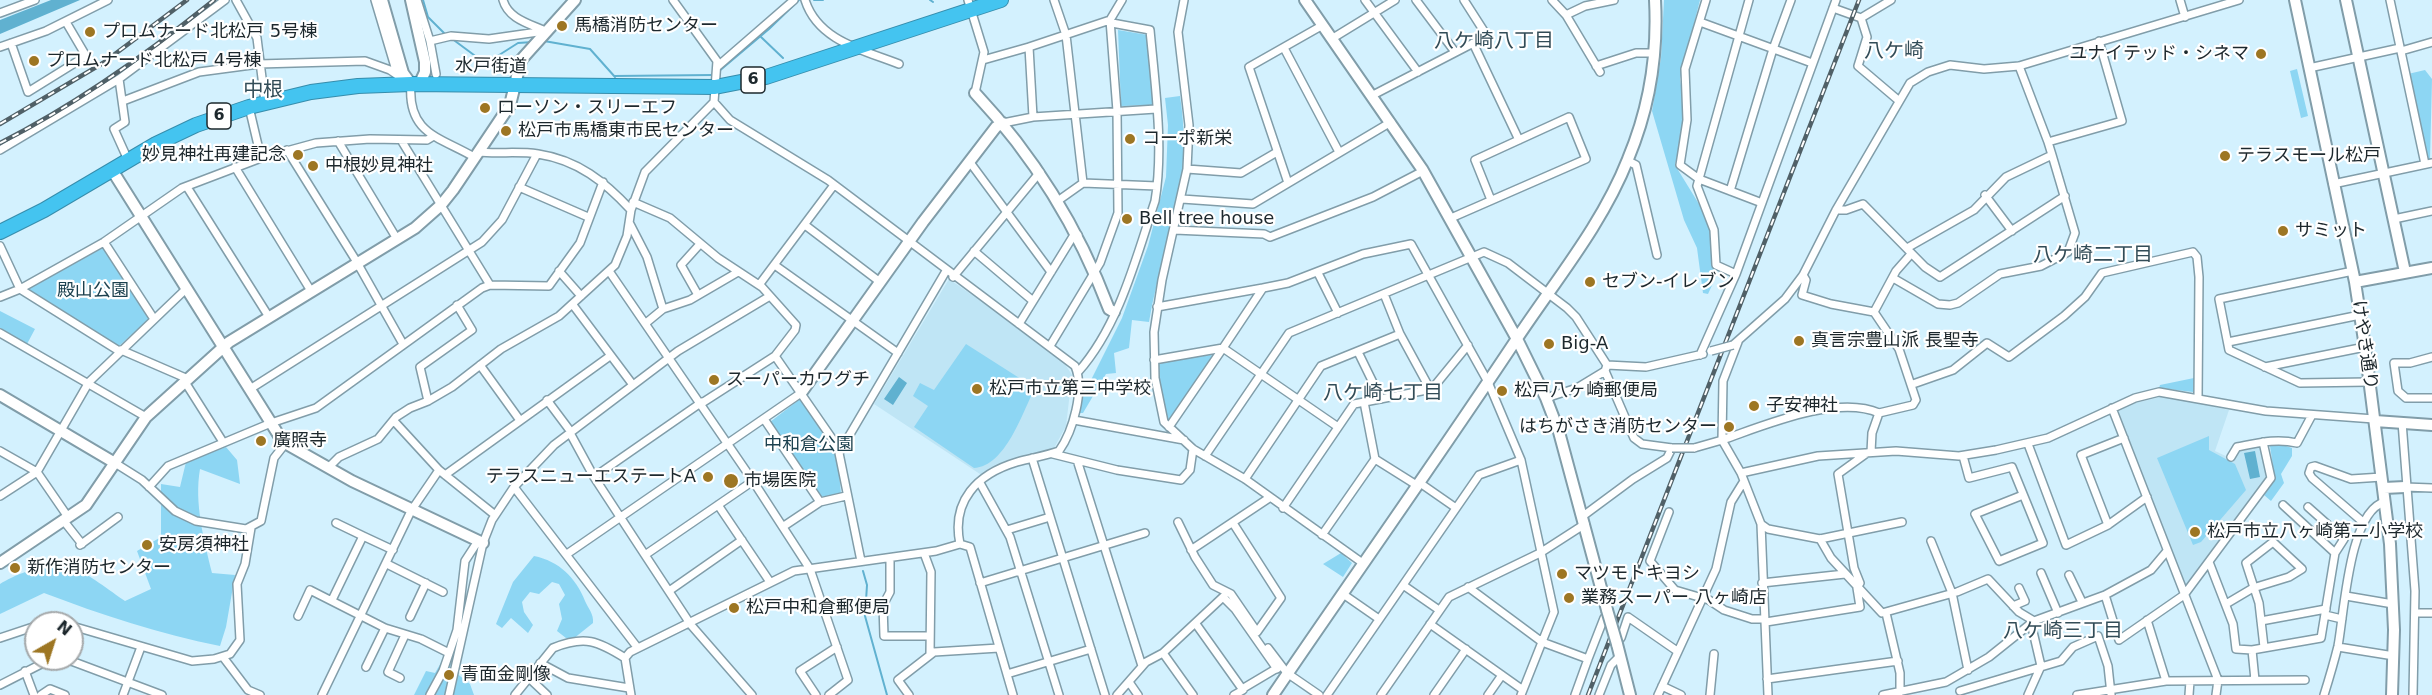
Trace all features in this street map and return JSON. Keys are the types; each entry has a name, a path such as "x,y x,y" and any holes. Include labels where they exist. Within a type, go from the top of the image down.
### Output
{"highway":[{"name":"水戸街道","path":"0,232 45,210 128,160 196,125 265,102 335,88 415,84 514,85 717,75 766,77 856,48 970,5 1001,0"}],"street":[{"path":"0,13 35,0"},
{"path":"0,47 66,22 108,0"},
{"path":"0,150 120,79 225,0"},
{"path":"375,0 395,67 415,84"},
{"path":"382,0 403,73 415,84"},
{"path":"411,0 425,62 425,72 415,84 413,111 432,137 476,154 537,154 572,164 603,182 632,206 670,218 700,244 759,285 796,325 795,330 775,356 702,402 594,477"},
{"path":"417,0 430,41 436,74"},
{"path":"503,0 507,11 542,35"},
{"path":"0,562 91,500 146,417 224,347 398,239 423,222 441,205 510,105 519,63 575,0"},
{"path":"328,468 339,456 378,439 394,421 411,408 428,402 452,387 501,349 540,329 573,305 609,271 621,255 630,224 632,206 648,168 714,102 717,61 673,0"},
{"path":"717,75 794,0"},
{"path":"1054,0 1066,35 1083,183"},
{"path":"1050,346 1095,272 1114,230 1119,184 1111,22 1122,0"},
{"path":"1184,0 1178,32 1188,113 1187,169 1157,307 1154,360 1164,422 1193,449 1245,479 1364,564"},
{"path":"1305,0 1424,171 1517,339 1546,399 1584,520 1630,695"},
{"path":"1365,0 1418,72"},
{"path":"1333,38 1395,0"},
{"path":"1416,0 1455,52"},
{"path":"1373,95 1487,36 1464,0"},
{"path":"1552,0 1566,15 1598,69 1636,53 1654,53"},
{"path":"1566,15 1586,6 1610,0"},
{"path":"1273,695 1282,669 1343,594 1595,223 1628,161 1633,134 1649,90 1654,53 1655,0"},
{"path":"1706,0 1685,69 1687,120 1680,165 1698,180 1762,202"},
{"path":"1736,274 1716,265 1714,230 1696,186 1749,0"},
{"path":"1730,190 1773,49 1791,0"},
{"path":"1700,355 1736,274 1836,0"},
{"path":"1861,18 1891,0"},
{"path":"2180,0 2185,17"},
{"path":"1546,399 1577,388 1606,368 1646,367 1700,355 1736,343 1785,299 1803,275 1836,210 1898,100 1910,83 1928,72 1950,65 1984,69 2019,66 2239,0"},
{"name":"けやき通り","path":"2295,0 2361,315 2385,502 2393,604 2392,695"},
{"path":"2346,0 2405,272"},
{"path":"2333,184 2429,164 2400,50 2390,0"},
{"path":"239,1 257,38 265,102"},
{"path":"805,1 826,32 842,43 898,64"},
{"path":"970,5 984,51 975,93 1003,123 1059,200 1095,272 1109,309 1114,312"},
{"path":"1833,8 1861,18"},
{"path":"1861,18 1867,37 1858,66 1898,100"},
{"path":"11,44 28,92 86,56 66,22"},
{"path":"960,544 956,528 960,504 974,485 1006,466 1059,451 1063,445 1074,420 1078,372 1114,312 1133,267 1157,186 1156,109 1150,30 1111,22 983,60"},
{"path":"1700,22 1812,63"},
{"path":"1288,183 1249,67 1323,25"},
{"path":"430,41 448,36 489,39 542,35"},
{"path":"2048,142 2122,121 2099,41"},
{"path":"2309,68 2432,42"},
{"path":"1473,43 1519,140"},
{"path":"1029,47 1033,117"},
{"path":"1284,48 1339,153"},
{"path":"123,101 199,72 259,64 365,61 390,70 415,84"},
{"path":"1893,278 1938,304 1950,305 1959,303 2000,274 2042,266 2068,252 2075,233 2048,142 2019,66"},
{"path":"120,79 125,122 114,129 128,160"},
{"path":"714,102 730,120 834,185 946,272 1072,362 1078,372"},
{"path":"249,107 261,158"},
{"path":"567,554 801,393 909,242 996,127 1003,123 1033,117 1156,109"},
{"path":"1451,218 1586,159 1569,117 1475,160 1491,200"},
{"path":"1182,199 1253,204 1391,122"},
{"path":"0,297 20,289 104,242 187,186 235,167 287,150 338,141 427,140 432,137"},
{"path":"401,140 490,285"},
{"path":"338,141 398,239"},
{"path":"287,150 358,263 403,344"},
{"path":"1187,169 1241,173 1277,152"},
{"path":"250,389 469,251 493,233 537,154"},
{"path":"1874,312 1909,251 1974,210 1985,195 2006,177 2052,155"},
{"path":"1628,161 1636,165 1657,255"},
{"path":"969,162 1051,272"},
{"path":"235,167 311,291"},
{"path":"112,170 285,444 411,511 480,542"},
{"path":"1175,230 1264,234 1270,237 1373,198 1424,171"},
{"path":"953,277 1040,172"},
{"path":"149,487 168,466 271,423 316,408 457,305 490,285 549,286 580,243 603,182"},
{"path":"1059,200 1083,183 1157,186"},
{"path":"759,285 776,266 834,185"},
{"path":"187,186 269,317"},
{"path":"519,187 588,217"},
{"path":"1985,195 2012,231"},
{"path":"1836,210 1846,210 1863,204 1909,251 1940,277 2065,196"},
{"path":"2394,219 2432,211"},
{"path":"630,224 653,274 663,309"},
{"path":"806,225 880,282"},
{"path":"1019,324 1072,238 1078,236"},
{"path":"104,242 154,319"},
{"path":"698,295 681,265 700,244"},
{"path":"1157,307 1288,283 1363,254 1411,244 1488,382 1521,460 1554,612 1522,692 1430,624"},
{"path":"0,246 20,289 120,350 187,380 223,442"},
{"path":"974,251 1033,301"},
{"path":"1205,456 1289,333 1484,252 1499,257 1576,316 1606,368 1637,442 1672,448 1694,448 1830,408 1869,408 1879,413 1913,405 1916,400 1913,384 1899,349 1874,312 1831,304 1802,295 1806,280 1803,275"},
{"path":"1913,384 1953,370 1987,343 2009,357 2064,316 2085,297 2102,273 2193,252 2197,257 2199,277 2198,399"},
{"path":"776,266 898,354"},
{"path":"2355,282 2432,268"},
{"path":"559,271 581,296"},
{"path":"609,271 702,402 810,569 848,680 830,695"},
{"path":"2353,271 2219,299 2229,350 2300,383 2369,382"},
{"path":"646,323 663,309 698,295 738,272"},
{"path":"861,561 838,460 840,450 946,272"},
{"path":"1318,273 1338,313"},
{"path":"0,496 36,472 89,382 187,288"},
{"path":"1169,427 1263,288"},
{"path":"1384,294 1400,334 1430,389"},
{"path":"430,695 457,630 465,561 480,542 514,487 554,445 669,357 770,296"},
{"path":"428,402 420,367 472,330 457,305"},
{"path":"573,305 633,385"},
{"path":"2228,342 2361,315"},
{"path":"0,333 89,382 146,417"},
{"path":"1245,479 1321,366 1400,334"},
{"path":"1736,343 1723,381 1722,440 1741,473 1761,524 1768,695"},
{"path":"1283,508 1354,404 1430,389 1445,375 1468,345"},
{"path":"2265,367 2365,347"},
{"path":"1154,360 1223,348 1338,427"},
{"path":"1358,352 1381,399"},
{"path":"322,695 411,511 442,472 610,356"},
{"path":"775,356 840,450"},
{"path":"2432,357 2410,363 2394,363 2398,391 2406,398 2432,398"},
{"path":"480,365 519,420"},
{"path":"1741,473 1818,456 1869,452 1963,456 2028,444 2048,438 2135,398 2159,392 2266,411 2432,425"},
{"path":"0,395 116,463 149,487 175,512 196,521 224,527 251,528 261,521 274,458 285,444"},
{"path":"547,400 570,433 619,518 689,621 752,695"},
{"path":"1322,535 1375,459 1364,402"},
{"path":"2112,408 2218,680 2216,695"},
{"path":"1669,512 1650,561 1675,590 1702,598 1724,610 1752,619 1766,620 1860,607 1857,588 1860,583 1848,536 1838,474 1869,452 1872,433 1879,413"},
{"path":"2230,458 2237,447 2280,439 2297,443 2312,415"},
{"path":"764,419 820,502"},
{"path":"1074,420 1184,440"},
{"path":"394,421 442,472 495,515"},
{"path":"2402,422 2415,613 2413,695"},
{"path":"2108,525 2081,455 2124,438"},
{"path":"2105,595 2120,640 2184,596 2271,478 2263,442"},
{"path":"2028,444 2066,545 2108,525 2147,497"},
{"path":"1381,695 1449,597 1540,553 1584,520 1633,478 1667,458 1672,448"},
{"path":"1052,453 1117,470 1181,480 1190,470 1193,449"},
{"path":"0,451 36,472 82,546 118,517"},
{"path":"1963,456 1969,478 2012,467 2024,495 2043,543 1999,561 1976,514 2024,495"},
{"path":"1032,458 1105,695"},
{"path":"1375,459 1456,508"},
{"path":"1077,460 1142,666"},
{"path":"1327,695 1479,475 1521,460"},
{"path":"2364,523 2312,478 2309,473 2312,467 2315,466 2351,479 2405,487 2432,488"},
{"path":"645,555 753,481"},
{"path":"1658,695 1716,569 1731,502 1744,481"},
{"path":"980,483 1007,530 1022,571 1059,695"},
{"path":"514,487 637,647"},
{"path":"784,526 820,502 846,496"},
{"path":"1191,550 1269,498"},
{"path":"2324,695 2338,647 2353,555 2364,523 2376,506 2385,502"},
{"path":"718,505 770,582"},
{"path":"2283,505 2335,553"},
{"path":"2209,562 2233,624 2236,649 2252,650 2264,646 2321,638 2335,553 2344,539 2308,507"},
{"path":"1007,530 1050,517"},
{"path":"1178,522 1191,550 1213,585 1231,594 1282,669"},
{"path":"1761,524 1776,532 1820,540 1848,536 1902,522"},
{"path":"336,523 393,550"},
{"path":"1233,524 1281,598 1257,632"},
{"path":"84,629 192,661 230,654 240,640 237,584 245,564 251,528"},
{"path":"980,583 1145,533"},
{"path":"332,600 363,536"},
{"path":"669,591 742,540"},
{"path":"1820,540 1845,574 1875,608 1886,613 1952,593 1988,579 2013,606 2032,622 2041,666 2028,695"},
{"path":"1930,541 1952,593 1968,670"},
{"path":"449,695 480,542"},
{"path":"2226,604 2253,588 2289,577 2302,569 2273,542 2246,563 2253,588 2259,603 2264,646"},
{"path":"625,658 637,647 794,571 924,553 960,544 970,547 1013,695"},
{"path":"1884,695 1946,682 1989,657 2032,622 2105,595 2151,570 2167,551"},
{"path":"924,553 931,572 930,654"},
{"path":"890,558 890,592 883,605 884,636 930,636"},
{"path":"387,564 442,592"},
{"path":"2040,573 2058,613"},
{"path":"1762,583 1845,574"},
{"path":"2069,575 2082,602"},
{"path":"410,617 426,583"},
{"path":"1403,585 1439,610"},
{"path":"1468,587 1542,642 1588,659"},
{"path":"2013,606 2025,601 2019,588"},
{"path":"298,616 310,590 385,628 449,653"},
{"path":"1343,594 1379,619"},
{"path":"2346,596 2393,604"},
{"path":"1117,695 1142,666 1163,653 1197,624 1223,597 1227,598 1282,669 1318,695"},
{"path":"2261,621 2325,612 2342,619"},
{"path":"1575,695 1604,618 1608,613"},
{"path":"1886,613 1898,661 1900,693"},
{"path":"2415,613 2432,613"},
{"path":"1616,642 1621,638 1628,617 1677,651"},
{"path":"2148,620 2166,681"},
{"path":"1197,624 1242,689"},
{"path":"366,667 385,628"},
{"path":"0,638 24,630"},
{"path":"400,678 388,672 405,635"},
{"path":"1957,676 1960,693 2061,661 2073,647 2098,636 2108,666 2111,693"},
{"path":"514,695 528,677 540,663 553,648 587,641 600,642 625,658 631,693 568,678 540,663"},
{"path":"123,695 141,646"},
{"path":"816,695 800,671 837,647"},
{"path":"2338,647 2394,656"},
{"path":"909,695 898,680 930,654 999,648"},
{"path":"1007,674 1090,649"},
{"path":"1434,695 1466,649"},
{"path":"2252,650 2255,680"},
{"path":"1163,653 1193,695"},
{"path":"1710,695 1714,654"},
{"path":"1599,695 1611,665 1620,656"},
{"path":"223,657 247,692 260,695"},
{"path":"1767,679 1898,661"},
{"path":"84,666 162,695"},
{"path":"1234,695 1282,669"},
{"path":"0,685 25,671 34,695"},
{"path":"1488,695 1502,675"},
{"path":"528,677 546,695"},
{"path":"2079,695 2134,691 2166,681 2305,680"},
{"path":"2188,695 2190,681"},
{"path":"1129,682 1138,695"},
{"path":"1662,686 1681,695"},
{"path":"41,695 50,689 65,695"}],"shaded area":[{"path":"51,0 80,0 0,34 0,20"},
{"name":"松戸市立第三中学校","path":"949,279 1052,350 1051,354 1063,361 1072,375 1066,426 1053,450 1010,461 983,476 874,404"},
{"path":"899,377 907,383 893,405 884,399"},
{"name":"松戸市立八ヶ崎第二小学校","path":"2165,396 2229,410 2215,451 2232,459 2238,449 2259,444 2268,478 2187,586 2184,586 2117,413 2117,410 2135,403"},
{"path":"2255,451 2260,477 2250,479 2244,453"}],"green space":[{"path":"1664,0 1700,0 1680,79 1686,118 1675,165 1710,222 1714,281 1708,294 1703,293 1697,248 1684,220 1652,111 1661,58"},
{"path":"1118,30 1148,35 1155,105 1121,106"},
{"path":"2297,69 2308,116 2301,118 2290,71"},
{"path":"2425,70 2432,79 2430,160 2427,158 2408,74"},
{"path":"1180,96 1184,144 1180,193 1149,322 1132,320 1129,348 1114,353 1116,373 1106,374 1083,413 1079,413 1081,400 1122,318 1148,246 1166,177 1168,125 1165,98"},
{"name":"殿山公園","path":"101,246 105,247 148,315 148,320 119,346 28,291 28,288"},
{"path":"0,311 35,329 27,344 0,328"},
{"path":"966,344 1035,388 1012,437 1004,448 985,465 974,468 914,427 928,406 913,396 920,383 934,390"},
{"path":"1211,355 1214,357 1170,421 1167,419 1160,383 1159,362"},
{"path":"2194,378 2193,392 2159,388 2160,385"},
{"name":"中和倉公園","path":"800,399 837,449 841,494 820,497 770,422"},
{"path":"2209,436 2209,450 2235,464 2246,490 2201,542 2193,545 2157,458"},
{"path":"2283,445 2292,448 2292,456 2281,474 2284,483 2271,501 2264,495 2275,480 2270,446"},
{"path":"226,447 237,460 240,484 200,469 198,482 201,521 212,573 235,575 226,627 220,646 131,623 44,593 0,614 0,584 25,572 45,567 64,566 78,570 125,601 151,589 137,551 161,537 161,484 180,487 186,462"},
{"path":"1341,553 1352,563 1343,577 1323,564"},
{"path":"534,556 559,566 572,578 593,617 593,623 573,639 566,638 557,631 562,619 559,604 565,595 559,584 552,582 539,594 530,592 522,602 524,612 533,625 528,633 511,618 502,628 496,624 513,582"},
{"path":"453,642 456,644 450,668 470,684 474,695 414,695 426,671 435,673"}],"waterway":[{"path":"423,0 428,17 446,35"},
{"path":"718,72 799,0"},
{"path":"814,0 823,0"},
{"path":"761,37 783,58"},
{"path":"451,38 478,58 486,59 496,57 518,43 533,42"},
{"path":"544,41 590,49 615,77"},
{"path":"614,76 713,75"},
{"path":"863,571 867,585 865,616 887,695"}],"railway":[{"path":"0,124 103,63 187,0"},
{"path":"0,143 56,112 111,77 214,0"},
{"path":"1588,695 1859,0"}],"place":[{"name":"馬橋消防センター","path":"562,26"},
{"name":"プロムナード北松戸 5号棟","path":"90,32"},
{"name":"ユナイテッド・シネマ","path":"2261,54"},
{"name":"プロムナード北松戸 4号棟","path":"34,61"},
{"name":"ローソン・スリーエフ","path":"485,108"},
{"name":"松戸市馬橋東市民センター","path":"506,131"},
{"name":"コーポ新栄","path":"1130,139"},
{"name":"妙見神社再建記念","path":"298,155"},
{"name":"テラスモール松戸","path":"2225,156"},
{"name":"中根妙見神社","path":"313,166"},
{"name":"Bell tree house","path":"1127,219"},
{"name":"サミット","path":"2283,231"},
{"name":"セブン-イレブン","path":"1590,282"},
{"name":"真言宗豊山派 長聖寺","path":"1799,341"},
{"name":"Big-A","path":"1549,344"},
{"name":"スーパーカワグチ","path":"714,380"},
{"name":"松戸市立第三中学校","path":"977,389"},
{"name":"松戸八ヶ崎郵便局","path":"1502,391"},
{"name":"子安神社","path":"1754,406"},
{"name":"はちがさき消防センター","path":"1729,427"},
{"name":"廣照寺","path":"261,441"},
{"name":"テラスニューエステートA","path":"708,477"},
{"name":"市場医院","path":"731,481"},
{"name":"松戸市立八ヶ崎第二小学校","path":"2195,532"},
{"name":"安房須神社","path":"147,545"},
{"name":"新作消防センター","path":"15,568"},
{"name":"マツモトキヨシ","path":"1562,574"},
{"name":"業務スーパー 八ヶ崎店","path":"1569,598"},
{"name":"松戸中和倉郵便局","path":"734,608"},
{"name":"青面金剛像","path":"449,675"}],"district":[{"name":"八ケ崎八丁目","path":"1494,42"},
{"name":"八ケ崎","path":"1894,52"},
{"name":"中根","path":"263,91"},
{"name":"八ケ崎二丁目","path":"2093,256"},
{"name":"八ケ崎七丁目","path":"1383,394"},
{"name":"八ケ崎三丁目","path":"2063,632"}]}
